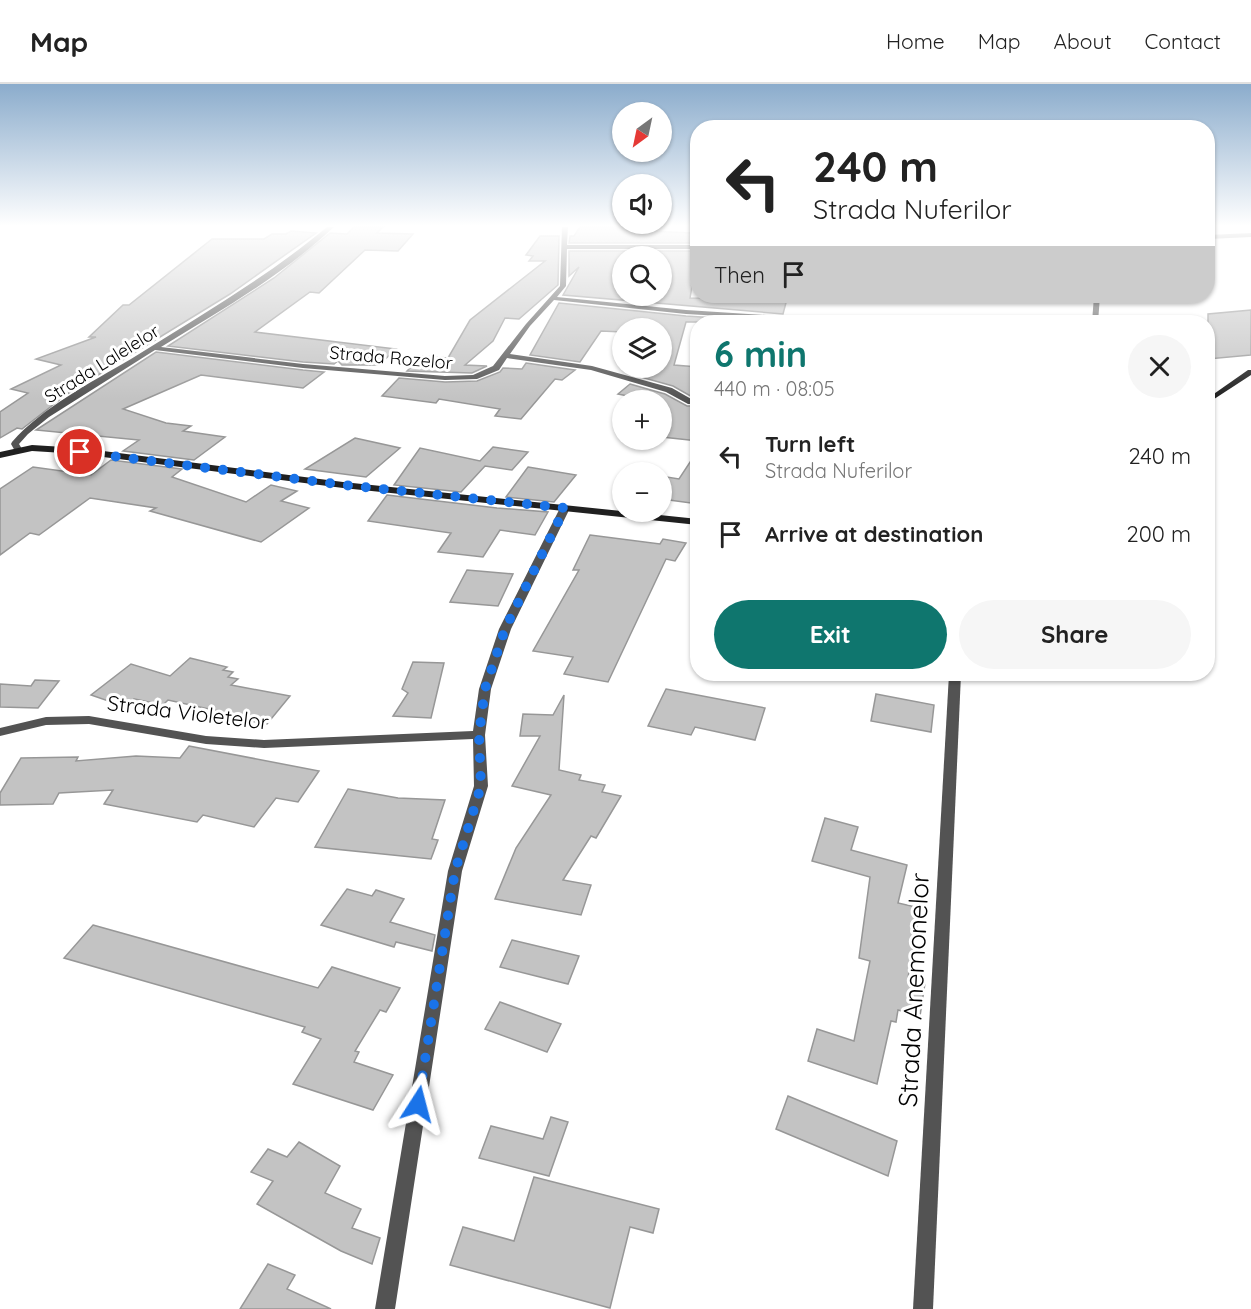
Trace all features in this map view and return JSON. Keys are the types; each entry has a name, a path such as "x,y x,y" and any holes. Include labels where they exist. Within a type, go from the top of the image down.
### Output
{"main road":[{"path":"1215,395 1251,372"},
{"path":"0,455 18,449 80,452 344,485 690,521"}],"street":[{"name":"Strada Lalelelor","path":"18,449 15,444 24,432 255,284"},
{"name":"Strada Rozelor","path":"154,348 303,366 453,379 474,377 487,373 506,356 528,324 563,284"},
{"path":"552,298 734,315"},
{"path":"506,356 592,368 660,387 690,399"},
{"path":"385,1309 455,871 481,786 479,735 485,689 505,629 565,508"},
{"name":"Strada Anemonelor","path":"923,1309 955,681"},
{"name":"Strada Violetelor","path":"0,732 46,721 88,720 206,740 264,744 479,735"}],"building":[{"path":"155,284 244,284 67,394 22,429 17,428 0,438 0,412 28,393 11,389 61,365 36,359 96,337 89,337 123,305 129,305"},
{"path":"264,284 328,284 319,293 310,292 255,332 396,349 379,365 342,365 338,361 334,364 303,362 168,346"},
{"path":"516,284 558,284 519,319 505,318 493,341 465,365 487,366 472,373 407,371 422,356 448,358 470,320"},
{"path":"569,284 612,284 612,299 563,295"},
{"path":"672,284 690,284 690,303 786,303 783,314 672,304"},
{"path":"559,303 690,316 690,322 686,322 674,365 690,366 690,396 673,386 644,378 672,378 672,318 612,318 612,332 601,331 580,362 530,355"},
{"path":"1251,310 1251,355 1215,358 1215,315 1208,314"},
{"path":"156,352 324,372 303,388 201,375 123,409 166,423 191,426 183,431 225,437 194,460 123,451 139,440 36,430"},
{"path":"526,363 575,370 562,380 555,379 521,419 495,416 500,409 439,399 436,403 382,396 399,378 445,382 477,381 500,372 503,368 522,369"},
{"path":"630,384 651,390 623,390"},
{"path":"672,398 690,406 690,440 672,438"},
{"path":"355,438 400,448 366,477 305,469"},
{"path":"493,447 528,452 512,470 485,466 461,492 394,485 420,448 480,461"},
{"path":"111,460 182,469 172,477 246,502 271,485 297,491 281,501 309,508 261,542 150,511 156,508 90,498 39,535 30,533 0,555 0,489 33,467 91,475"},
{"path":"690,462 690,503 672,500 672,478 679,479"},
{"path":"528,467 576,475 554,502 506,497"},
{"path":"387,495 548,512 535,535 500,530 483,557 438,552 451,533 368,521"},
{"path":"590,535 660,544 663,539 686,543 675,561 666,559 608,682 564,674 573,657 533,651 579,570 573,570"},
{"path":"467,570 513,574 498,606 450,602"},
{"path":"190,658 227,667 223,670 233,672 228,677 238,679 231,685 290,696 267,724 224,716 227,713 168,700 163,705 134,699 133,703 118,700 114,703 91,695 131,664 170,676"},
{"path":"413,662 444,663 431,718 393,716 408,693 402,689"},
{"path":"35,680 59,681 38,708 0,707 0,684 31,686"},
{"path":"666,689 765,708 755,740 695,727 691,735 648,726"},
{"path":"876,694 934,705 931,732 871,721"},
{"path":"564,695 559,770 581,775 579,780 605,785 602,792 621,796 596,838 591,836 563,880 591,885 581,915 495,899 516,848 551,795 512,786 540,736 520,736 523,714 553,715"},
{"path":"189,746 319,771 298,802 276,798 254,827 203,815 197,822 104,804 113,790 59,793 53,804 0,805 0,793 21,758 78,757 76,761 136,756 180,758"},
{"path":"348,789 398,798 445,800 432,839 438,840 431,859 315,847"},
{"path":"825,818 858,827 851,850 907,865 898,903 920,908 908,978 925,983 920,1016 898,1010 896,1022 891,1021 877,1084 808,1061 817,1029 854,1041 870,961 859,958 870,877 812,861"},
{"path":"347,889 372,896 376,890 404,899 390,922 435,935 432,951 396,942 394,947 321,925"},
{"path":"93,925 318,988 332,967 400,988 386,1012 380,1010 355,1051 359,1052 354,1062 393,1075 373,1110 293,1084 321,1039 302,1032 305,1027 64,958"},
{"path":"512,940 579,956 568,984 500,967"},
{"path":"500,1002 561,1024 547,1052 485,1029"},
{"path":"788,1096 897,1141 888,1176 776,1129"},
{"path":"551,1117 568,1122 549,1176 479,1158 491,1126 543,1139"},
{"path":"299,1142 340,1166 325,1193 361,1209 352,1228 380,1238 372,1264 341,1251 257,1204 273,1181 251,1172 268,1149 287,1157"},
{"path":"534,1177 659,1209 653,1233 630,1227 610,1308 450,1265 463,1227 514,1241"},
{"path":"268,1264 295,1275 287,1289 331,1309 240,1309"}],"route":[{"path":"80,452 344,485 565,508 505,629 485,689 479,735 481,786 455,871 418,1104"}]}
